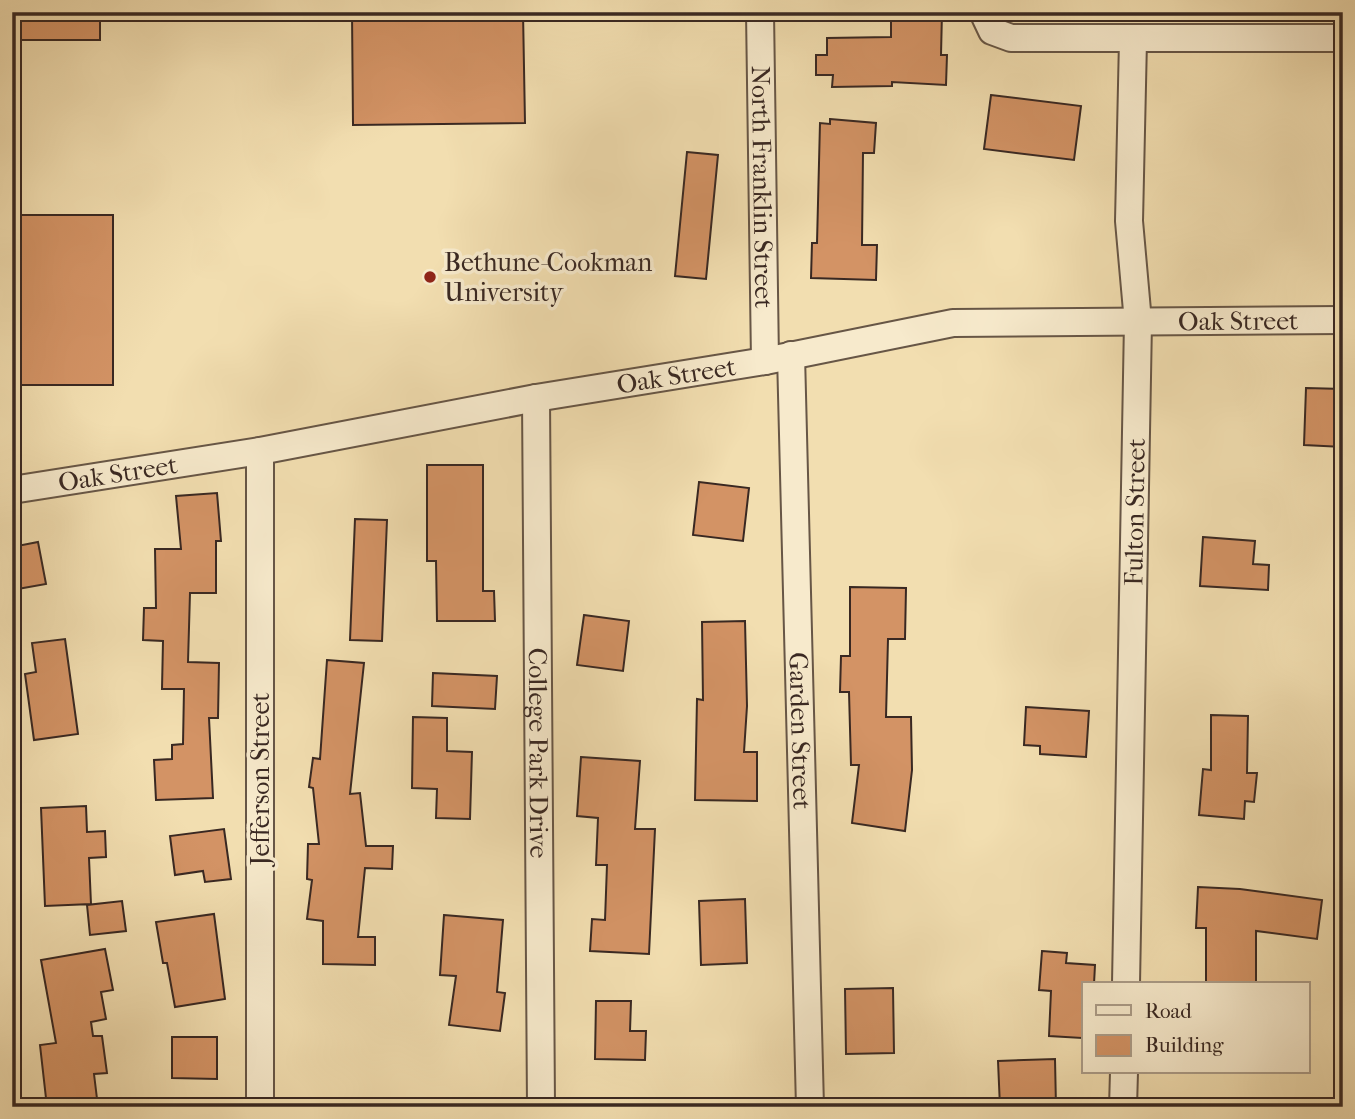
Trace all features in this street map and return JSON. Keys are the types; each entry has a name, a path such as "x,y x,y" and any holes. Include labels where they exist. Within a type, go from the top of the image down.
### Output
{"street":[{"name":"North Franklin Street","path":"760,12 778,358"},
{"path":"988,22 1011,38 1343,38"},
{"name":"Fulton Street","path":"1126,982 1138,322 1129,221 1133,40"},
{"name":"Oak Street","path":"12,490 260,451 536,398 778,358 953,323 1343,320"},
{"name":"Garden Street","path":"778,358 810,1107"},
{"name":"College Park Drive","path":"536,398 541,1107"},
{"name":"Jefferson Street","path":"260,451 260,1107"},
{"path":"1123,1107 1124,1074"}],"building":[{"path":"12,12 100,12 100,40 12,40"},
{"path":"352,12 523,12 525,123 353,125"},
{"path":"891,12 942,12 941,55 947,55 946,85 892,82 892,86 832,87 833,75 816,75 816,55 827,55 827,38 891,37"},
{"path":"991,95 1081,106 1074,160 984,149"},
{"path":"830,119 876,123 874,153 863,153 862,245 877,245 876,280 811,278 812,243 817,243 820,123 830,124"},
{"path":"687,152 718,155 706,279 675,276"},
{"path":"12,215 113,215 113,385 12,385"},
{"path":"1306,388 1343,389 1343,447 1304,445"},
{"path":"427,465 483,465 483,591 494,591 495,621 437,621 436,561 427,561"},
{"path":"699,482 749,488 743,541 693,535"},
{"path":"217,493 221,541 216,541 216,593 190,593 188,662 219,663 218,718 209,718 213,798 156,800 154,760 172,759 172,745 183,744 184,689 162,689 163,641 143,640 144,608 156,608 155,549 181,549 176,496"},
{"path":"355,519 387,520 382,641 350,640"},
{"path":"1203,537 1255,541 1253,564 1269,565 1268,590 1200,586"},
{"path":"38,542 46,584 12,590 12,547"},
{"path":"850,587 906,588 905,639 888,639 886,717 911,717 912,770 905,831 852,823 859,765 851,765 849,692 840,692 841,656 850,656"},
{"path":"584,615 629,621 623,671 577,665"},
{"path":"745,621 747,706 744,752 757,752 757,801 695,800 697,699 703,700 702,622"},
{"path":"65,639 78,734 34,740 25,674 36,672 32,643"},
{"path":"327,660 364,663 350,794 360,793 366,846 393,846 392,869 365,868 358,937 375,937 375,965 323,964 323,921 307,919 312,880 307,879 308,844 319,844 313,788 309,787 313,758 320,759"},
{"path":"433,673 497,676 495,709 432,706"},
{"path":"1026,707 1089,711 1086,757 1040,754 1040,746 1024,745"},
{"path":"1211,715 1248,716 1247,773 1257,773 1254,802 1245,801 1244,819 1199,815 1203,769 1211,770"},
{"path":"413,717 447,718 447,751 472,752 470,819 436,818 437,789 412,788"},
{"path":"581,757 640,761 635,829 655,829 649,954 590,951 592,919 605,920 607,865 596,865 598,818 577,816"},
{"path":"86,806 87,832 105,831 106,857 89,858 91,904 45,906 41,808"},
{"path":"224,829 231,879 205,882 203,871 175,875 170,836"},
{"path":"1198,887 1240,889 1322,900 1317,939 1256,931 1256,982 1206,982 1206,928 1196,928"},
{"path":"745,899 747,963 701,965 699,901"},
{"path":"122,901 126,931 90,935 87,905"},
{"path":"214,914 225,999 175,1007 167,963 163,963 156,922"},
{"path":"444,915 503,920 497,992 505,993 500,1031 449,1025 456,976 440,975"},
{"path":"105,949 113,990 101,992 106,1019 91,1022 93,1036 102,1036 107,1073 94,1074 98,1107 47,1107 40,1045 56,1043 41,960"},
{"path":"1042,951 1067,953 1066,963 1095,965 1094,982 1082,982 1082,1038 1049,1036 1051,991 1039,990"},
{"path":"893,988 894,1053 846,1054 845,989"},
{"path":"596,1001 631,1001 630,1031 646,1031 645,1060 595,1059"},
{"path":"172,1037 217,1037 217,1079 172,1078"},
{"path":"1055,1059 1056,1107 1000,1107 998,1061"}],"place":[{"name":"Bethune-Cookman University","path":"430,277"}]}
